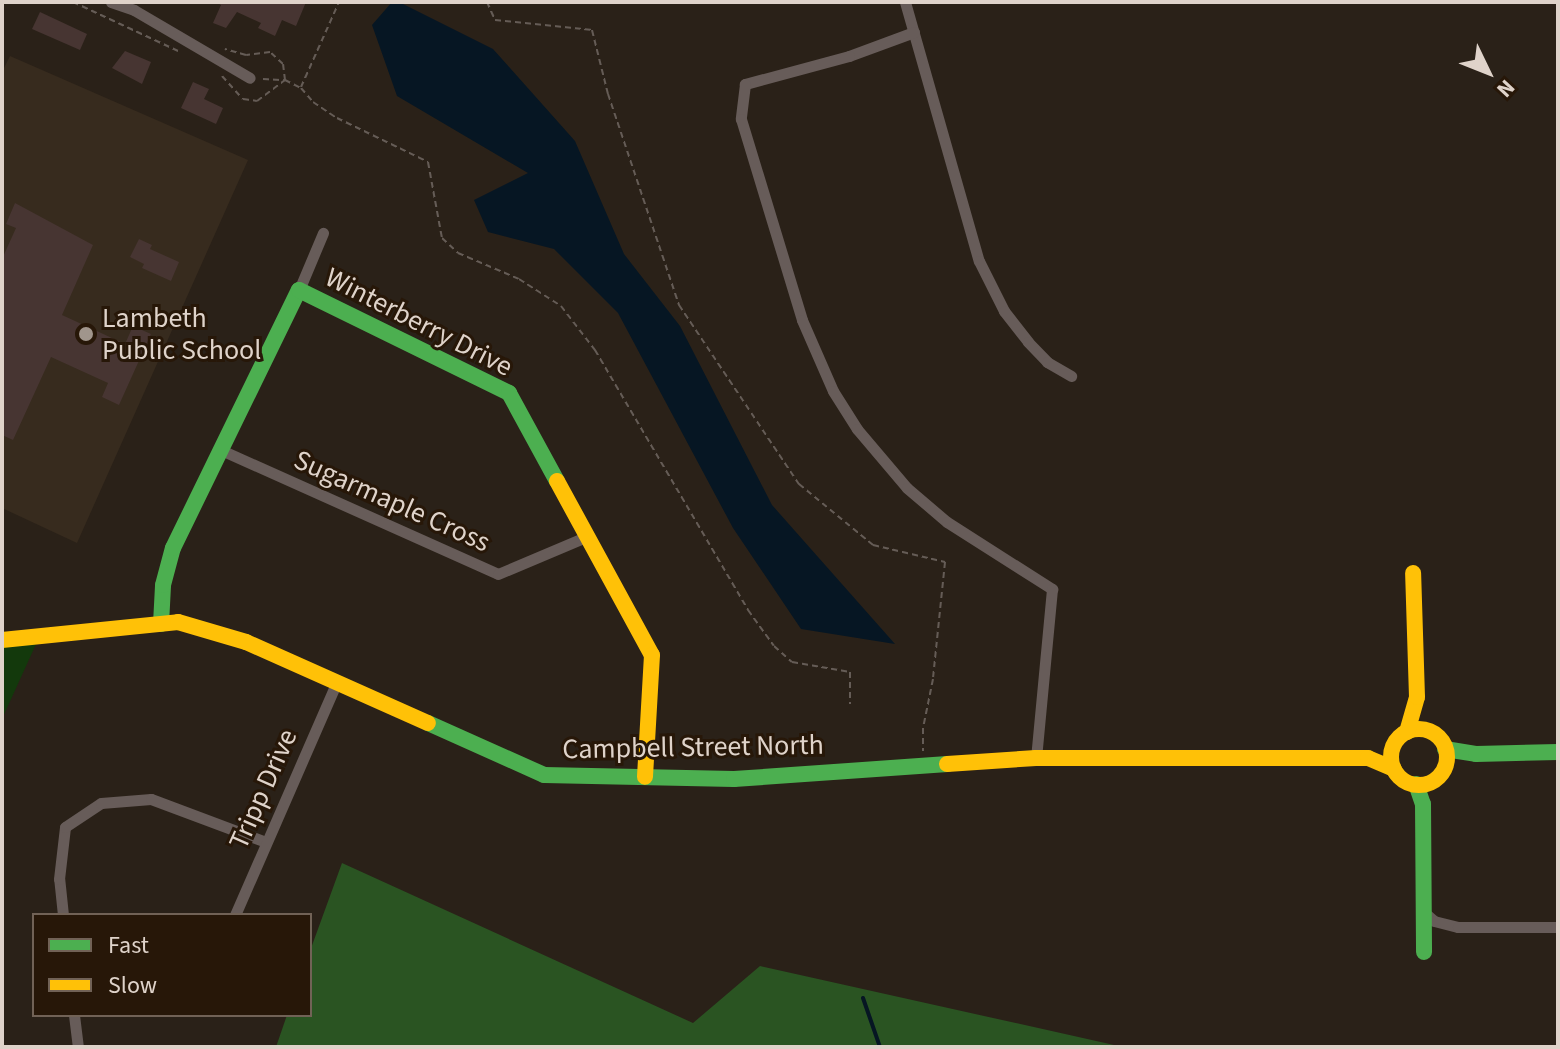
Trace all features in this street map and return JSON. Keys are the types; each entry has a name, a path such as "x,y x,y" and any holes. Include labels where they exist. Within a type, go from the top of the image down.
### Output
{"street":[{"path":"111,2 136,6 250,78"},
{"path":"905,2 979,261 1004,311 1028,342 1047,362 1071,376"},
{"path":"914,32 849,56 745,84 741,119 802,320 827,380 857,429 907,488 947,522 1052,589 1036,758"},
{"path":"299,290 323,233"},
{"name":"Winterberry Drive","path":"161,624 163,585 173,548 299,290 509,393 652,655 645,777"},
{"name":"Sugarmaple Cross","path":"221,450 498,574 588,536"},
{"path":"1413,573 1417,697 1407,732 1394,746 1391,757 1394,769 1403,780 1425,782 1445,767 1476,754"},
{"name":"Campbell Street North","path":"2,640 178,622 246,642 544,775 734,779 1036,758 1368,758 1394,769"},
{"name":"Tripp Drive","path":"236,913 336,684"},
{"path":"1417,697 1431,732 1445,749 1445,767"},
{"path":"1407,732 1431,732"},
{"name":"Campbell Street North","path":"1368,758 1394,746"},
{"path":"1445,749 1476,754 1558,752"},
{"path":"1424,947 1425,782"},
{"path":"63,913 59,879 65,827 101,803 151,799 266,842"},
{"path":"1424,912 1434,921 1448,925 1558,927"},
{"path":"1424,947 1448,925"},
{"path":"74,1017 78,1047"}],"path":[{"path":"73,2 188,56"},
{"path":"301,88 339,2"},
{"path":"487,2 495,20 592,30 608,94 679,305 799,484 873,545 945,562 933,679 923,728 923,766"},
{"path":"250,78 285,80 301,88 313,102 337,118 428,162 442,238 458,253 519,279 561,306 595,350 733,585 774,646 792,662 850,672 850,704"}],"shaded area":[{"name":"Lambeth Public School","path":"10,56 248,160 77,543 2,508 2,72"}],"green space":[{"path":"42,631 2,719 2,634"},
{"path":"342,863 693,1023 760,966 1123,1047 276,1047 286,1017 312,1017 312,946"}],"water":[{"path":"392,2 399,2 493,49 575,141 624,254 680,326 772,505 895,644 801,629 733,528 618,313 554,249 488,232 474,200 528,173 397,96 372,25"}],"building":[{"path":"216,2 306,2 296,26 282,20 275,36 258,28 261,23 237,12 226,28 213,23 221,5"},
{"path":"40,12 87,34 80,50 32,29"},
{"path":"125,51 151,62 142,84 112,68"},
{"path":"193,82 209,89 204,99 223,108 216,124 181,108"},
{"path":"15,203 93,245 62,315 125,344 133,326 151,334 119,405 102,397 108,383 51,357 13,440 2,435 2,259 16,228 6,224"},
{"path":"139,239 152,245 150,249 179,262 171,281 142,268 144,264 130,257"}],"waterway":[{"path":"863,998 880,1047"}],"traffic: fast":[{"path":"161,624 163,585 173,548 299,290 509,393 557,481"},
{"path":"428,723 544,775 734,779 947,764"},
{"path":"1445,749 1476,754 1558,752"},
{"path":"1416,784 1423,804 1424,952"}],"traffic: slow":[{"path":"557,481 652,655 645,777"},
{"path":"1407,732 1417,697 1413,573"},
{"path":"2,640 178,622 246,642 428,723"},
{"path":"1419,729 1439,737 1447,757 1439,777 1419,785 1399,777 1391,757 1399,737 1419,729"},
{"path":"947,764 1036,758 1368,758 1394,769"}],"place":[{"name":"Lambeth Public School","path":"86,334"}]}
